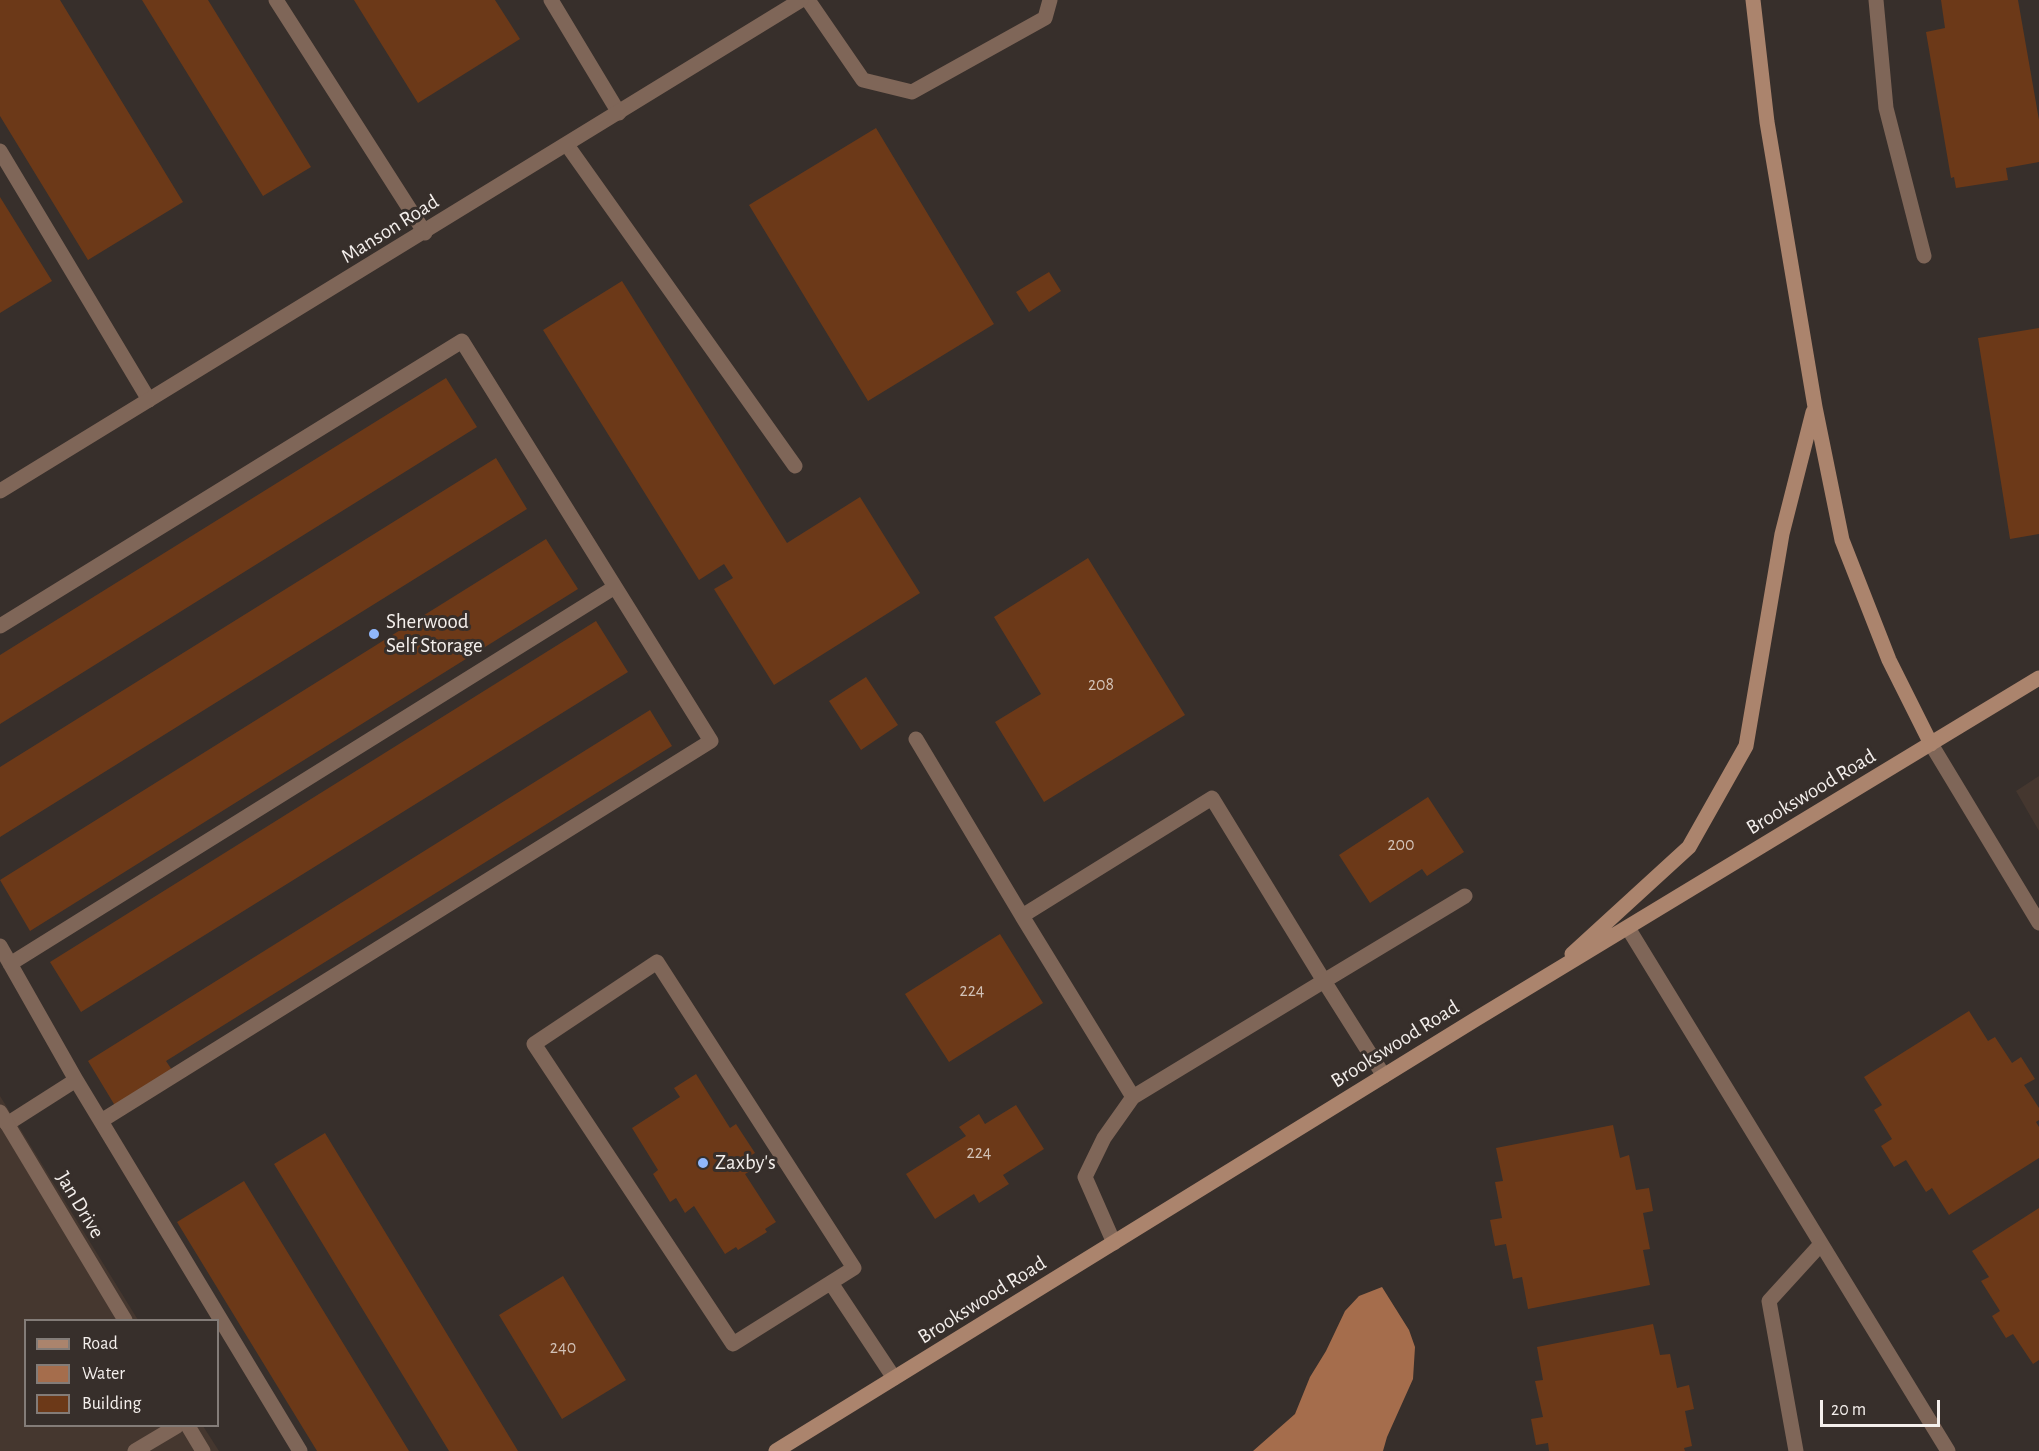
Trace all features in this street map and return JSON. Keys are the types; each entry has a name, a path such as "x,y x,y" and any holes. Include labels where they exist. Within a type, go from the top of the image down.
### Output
{"main road":[{"path":"1753,0 1767,122 1815,407 1842,540 1889,660 1931,744"},
{"path":"1548,977 1689,847 1746,746 1782,534 1815,407"},
{"name":"Brookswood Road","path":"776,1451 1384,1076 2039,678"}],"street":[{"path":"276,0 424,232"},
{"path":"551,0 620,112"},
{"name":"Manson Road","path":"0,491 801,0"},
{"path":"808,0 863,80 912,92 1045,18 1050,0"},
{"path":"1876,0 1886,108 1924,256"},
{"path":"567,145 795,466"},
{"path":"0,151 149,400"},
{"path":"0,626 462,341 711,741 101,1121"},
{"path":"10,964 615,587"},
{"path":"916,739 1133,1097"},
{"path":"1931,744 2039,922"},
{"path":"1022,916 1212,798 1384,1076"},
{"path":"1114,1243 1084,1177 1104,1138 1133,1097 1465,896"},
{"path":"1628,928 1948,1451"},
{"path":"0,946 76,1080 300,1451"},
{"path":"657,962 854,1268 831,1283 733,1344 534,1044 657,962"},
{"path":"4,1118 76,1080"},
{"name":"Jan Drive","path":"4,1118 124,1319"},
{"path":"1796,1451 1769,1300 1821,1244"},
{"path":"831,1283 894,1378"},
{"path":"135,1451 174,1427"},
{"path":"189,1427 203,1451"}],"shaded area":[{"path":"2039,776 2039,831 2016,791"},
{"path":"0,1096 137,1319 24,1319 24,1427 204,1427 219,1451 0,1451"}],"water":[{"path":"1382,1287 1409,1330 1415,1347 1413,1379 1383,1451 1253,1451 1295,1414 1310,1377 1326,1351 1345,1311 1359,1296"}],"building":[{"path":"0,0 60,0 183,202 88,260 0,116"},
{"path":"142,0 208,0 311,167 263,196"},
{"path":"354,0 495,0 520,39 418,103"},
{"path":"1941,0 2018,0 2039,120 2039,162 2006,168 2008,180 1956,188 1954,177 1951,178 1926,32 1945,28"},
{"path":"876,128 994,324 868,401 749,205"},
{"path":"0,197 52,281 0,313"},
{"path":"1049,272 1061,291 1029,312 1016,292"},
{"path":"622,281 787,543 860,497 920,593 774,685 714,589 733,578 724,564 699,580 543,330"},
{"path":"2039,328 2039,534 2010,539 1978,338"},
{"path":"446,378 477,427 0,724 0,655"},
{"path":"496,458 527,509 0,837 0,767"},
{"path":"546,539 578,589 30,931 0,880"},
{"path":"1088,558 1185,715 1044,802 995,722 1041,694 994,617"},
{"path":"596,621 628,672 81,1012 50,962"},
{"path":"866,677 898,725 861,750 829,701"},
{"path":"650,710 672,746 166,1061 174,1073 117,1109 88,1061"},
{"path":"1428,797 1464,852 1427,876 1422,869 1370,903 1339,855"},
{"path":"1000,934 1043,1003 949,1062 905,994"},
{"path":"1969,1011 1988,1041 1995,1037 2012,1063 2021,1057 2035,1079 2024,1085 2039,1108 2039,1120 2036,1122 2039,1127 2039,1158 1949,1215 1932,1188 1926,1192 1906,1160 1894,1167 1881,1146 1892,1139 1874,1110 1882,1105 1864,1077"},
{"name":"Zaxby's","path":"696,1074 730,1128 736,1124 755,1153 748,1157 755,1168 745,1174 776,1222 765,1229 767,1232 738,1250 736,1247 725,1254 694,1206 685,1213 676,1198 670,1202 653,1174 658,1170 632,1128 680,1097 674,1088"},
{"path":"1016,1105 1044,1149 1003,1175 1009,1184 979,1203 974,1194 935,1219 906,1174 966,1136 959,1127 979,1114 985,1124"},
{"path":"1613,1125 1620,1158 1629,1155 1636,1190 1649,1188 1653,1211 1643,1213 1650,1249 1643,1250 1650,1285 1528,1309 1522,1277 1513,1279 1506,1244 1495,1246 1490,1220 1502,1218 1495,1182 1503,1181 1496,1148"},
{"path":"325,1133 518,1451 449,1451 274,1164"},
{"path":"244,1181 409,1451 317,1451 177,1222"},
{"path":"2039,1208 2039,1360 2033,1364 2013,1334 2006,1338 1992,1316 2000,1311 1981,1281 1989,1277 1972,1251"},
{"path":"563,1276 626,1380 562,1419 499,1315"},
{"path":"1653,1324 1660,1355 1670,1354 1677,1388 1689,1385 1694,1409 1685,1411 1692,1446 1684,1448 1685,1451 1549,1451 1548,1443 1536,1445 1531,1419 1543,1417 1535,1381 1543,1380 1537,1347"}],"place":[{"name":"Sherwood Self Storage","path":"374,634"},
{"name":"Zaxby's","path":"703,1163"}]}
